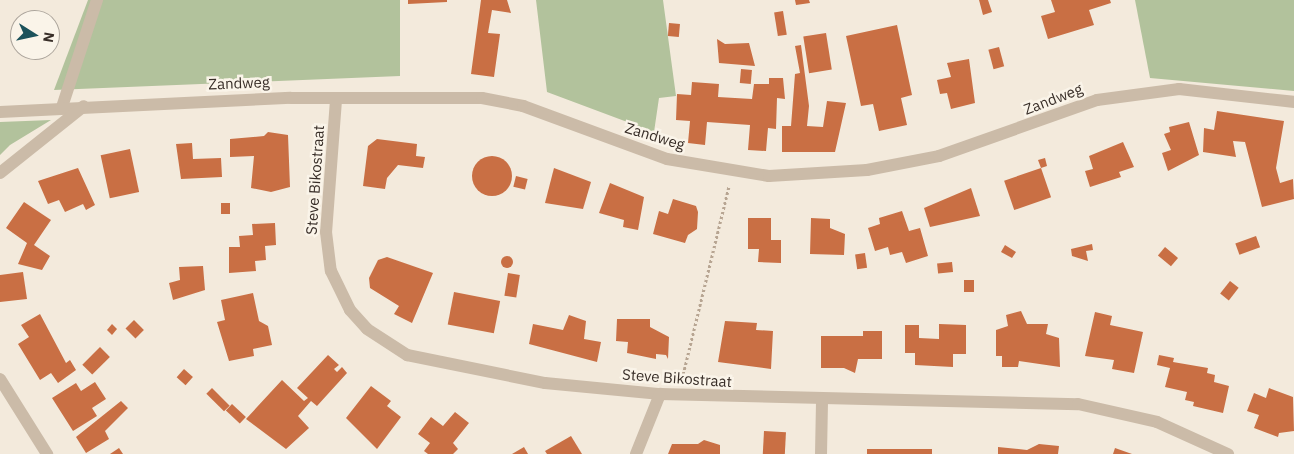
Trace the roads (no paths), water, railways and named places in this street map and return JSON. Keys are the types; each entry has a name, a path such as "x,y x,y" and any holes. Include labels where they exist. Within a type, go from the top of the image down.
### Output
{"street":[{"path":"62,107 97,0"},
{"name":"Zandweg","path":"0,112 84,106 336,100 502,100 628,147 732,171 822,175 891,166 939,156 1097,100 1179,89 1294,102"},
{"name":"Steve Bikostraat","path":"336,100 327,252 337,287 367,330 385,344 431,362 545,383 660,394 822,401 1078,404 1157,422 1228,454"},
{"path":"0,173 84,106"},
{"path":"0,379 47,454"},
{"path":"636,454 660,394"},
{"path":"822,401 822,454"}]}
